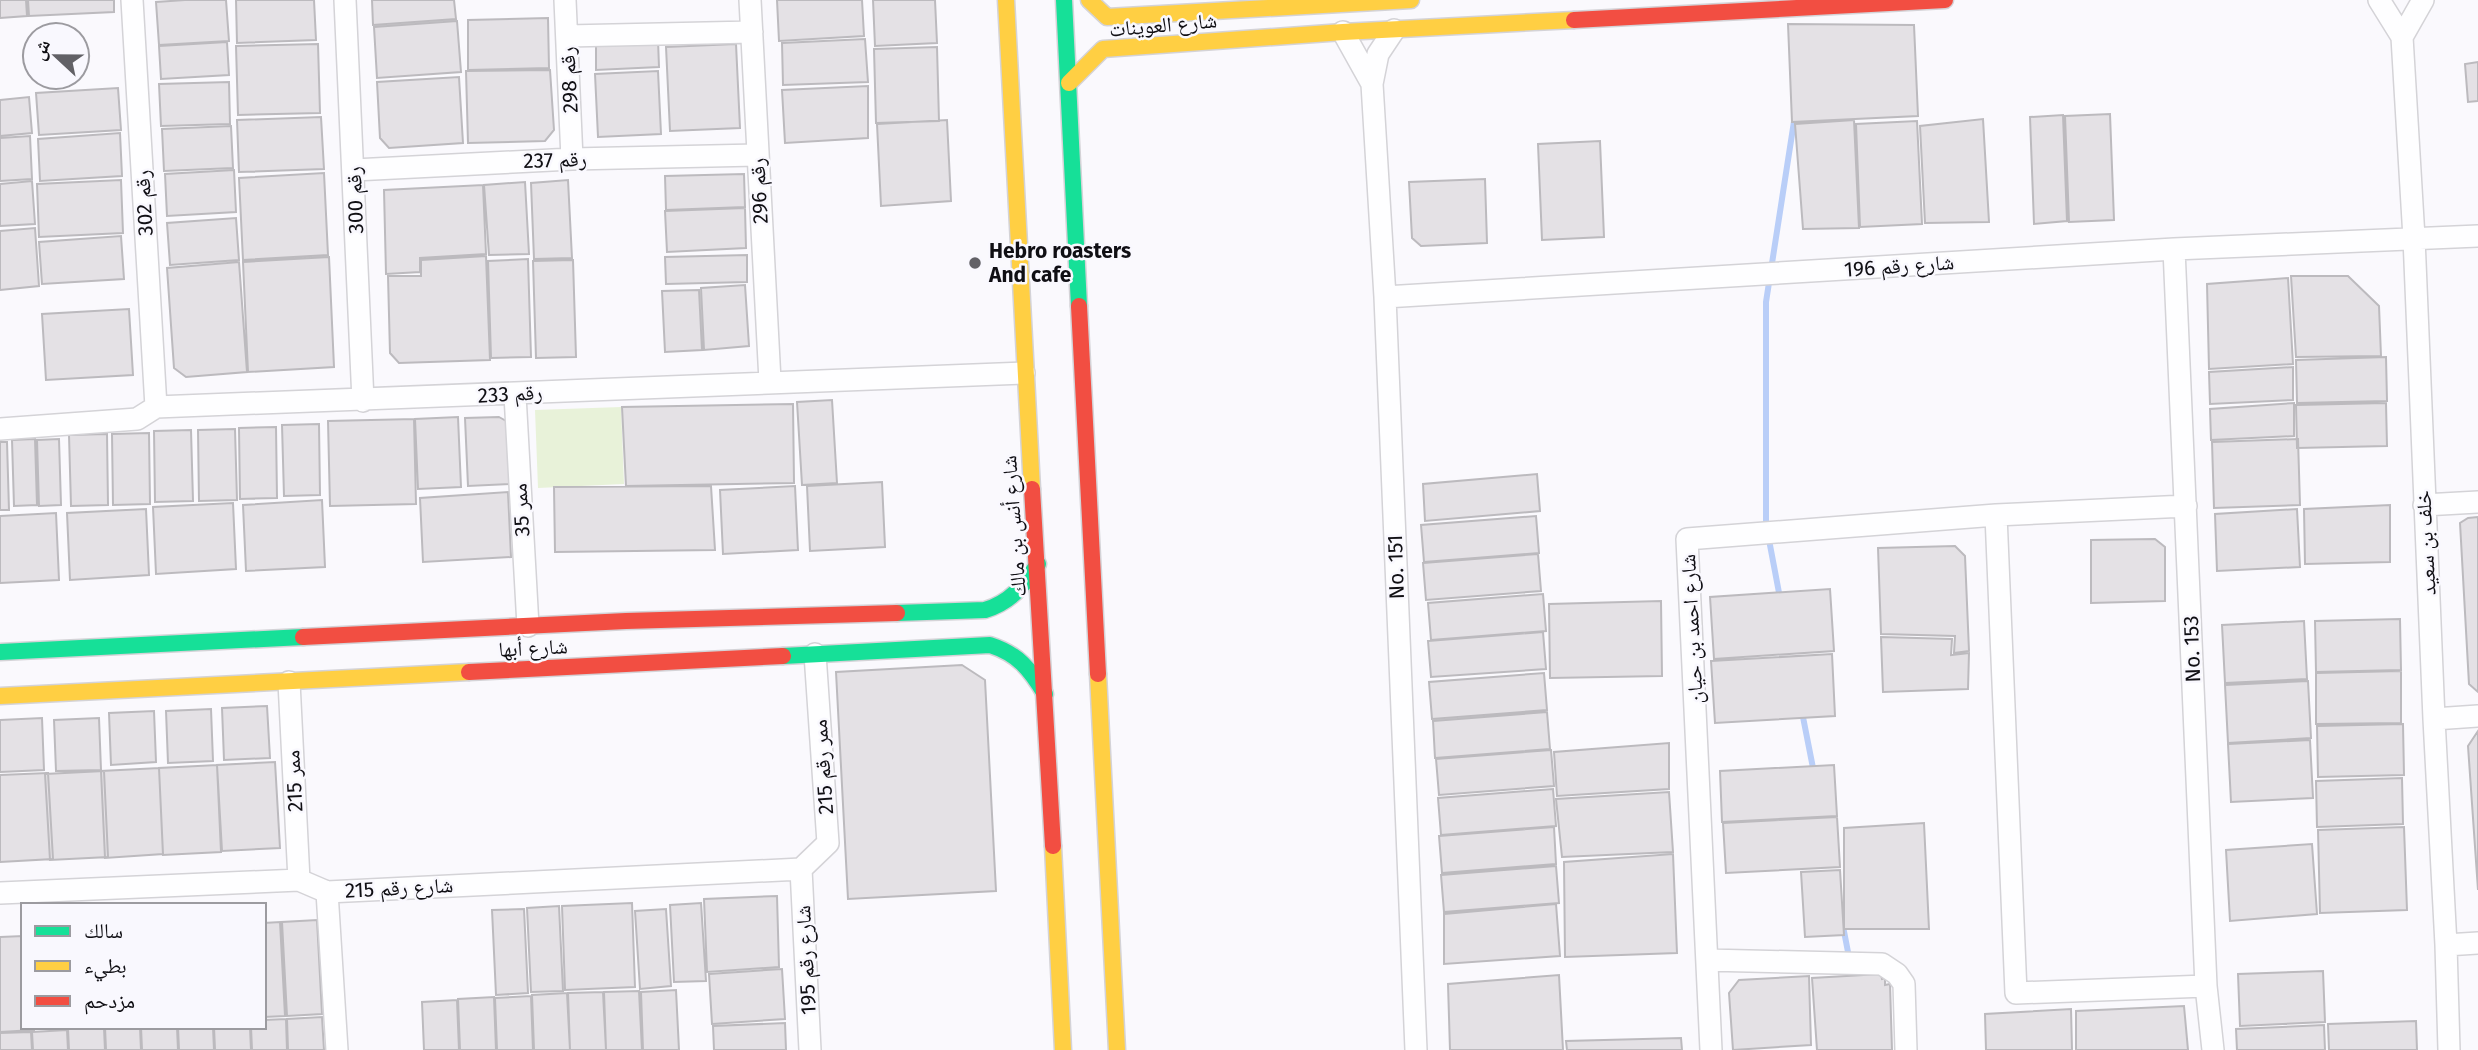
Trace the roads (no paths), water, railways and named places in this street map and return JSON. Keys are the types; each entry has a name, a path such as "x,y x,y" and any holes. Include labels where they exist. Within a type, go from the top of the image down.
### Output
{"street":[{"name":"رقم 302","path":"132,0 156,407"},
{"name":"رقم 300","path":"345,0 363,401"},
{"name":"رقم 298","path":"565,0 572,159"},
{"name":"رقم 296","path":"750,0 770,381"},
{"name":"شارع أنس بن مالك","path":"1006,0 1024,373 1038,564 1063,1050"},
{"path":"1063,0 1117,1050"},
{"name":"شارع العوينات","path":"1088,0 1107,17 1332,2 1411,0"},
{"name":"شارع العوينات","path":"1069,83 1103,49 1343,32 1945,0"},
{"name":"خلف بن سعيد","path":"2379,0 2402,37 2414,238 2449,1050"},
{"path":"2402,37 2423,0"},
{"path":"1175,12 1152,20 1148,25 1149,32 1154,37 1182,43"},
{"name":"No. 151","path":"1394,30 1378,54 1372,84 1385,297 1416,1050"},
{"path":"567,36 752,32"},
{"name":"No. 151","path":"1343,32 1372,84"},
{"name":"رقم 237","path":"354,170 572,159 757,155"},
{"name":"شارع رقم 196","path":"1385,297 2174,249 2478,236"},
{"name":"No. 153","path":"2174,249 2206,986 2213,1050"},
{"name":"رقم 233","path":"0,429 137,419 156,407 363,401 770,381 1024,373"},
{"name":"ممر 35","path":"514,394 528,626"},
{"path":"2424,505 2478,502"},
{"name":"شارع احمد بن حيان","path":"1711,1050 1688,539 1996,515 2186,506"},
{"path":"1996,515 2016,993 2206,986"},
{"name":"شارع أبها","path":"0,695 289,682 628,658 815,654 957,627 985,610 1002,606 1016,595 1038,564"},
{"name":"شارع أبها","path":"0,652 528,626 957,627 990,645 1007,649 1024,660 1045,694"},
{"name":"ممر رقم 215","path":"801,869 828,843 815,654"},
{"name":"ممر 215","path":"289,682 299,880"},
{"path":"2434,719 2478,716"},
{"name":"شارع رقم 215","path":"0,893 299,880 327,892 801,869"},
{"name":"شارع رقم 195","path":"801,869 810,1050"},
{"path":"327,892 337,1050"},
{"path":"2446,945 2478,943"},
{"path":"1707,960 1882,964 1897,974 1904,984 1906,1050"}],"waterway":[{"path":"1780,598 1766,524 1766,302 1795,115"},
{"path":"1802,712 1814,773"},
{"path":"1842,921 1854,983"}],"place":[{"name":"Hebro roasters And cafe","path":"975,263"}]}
